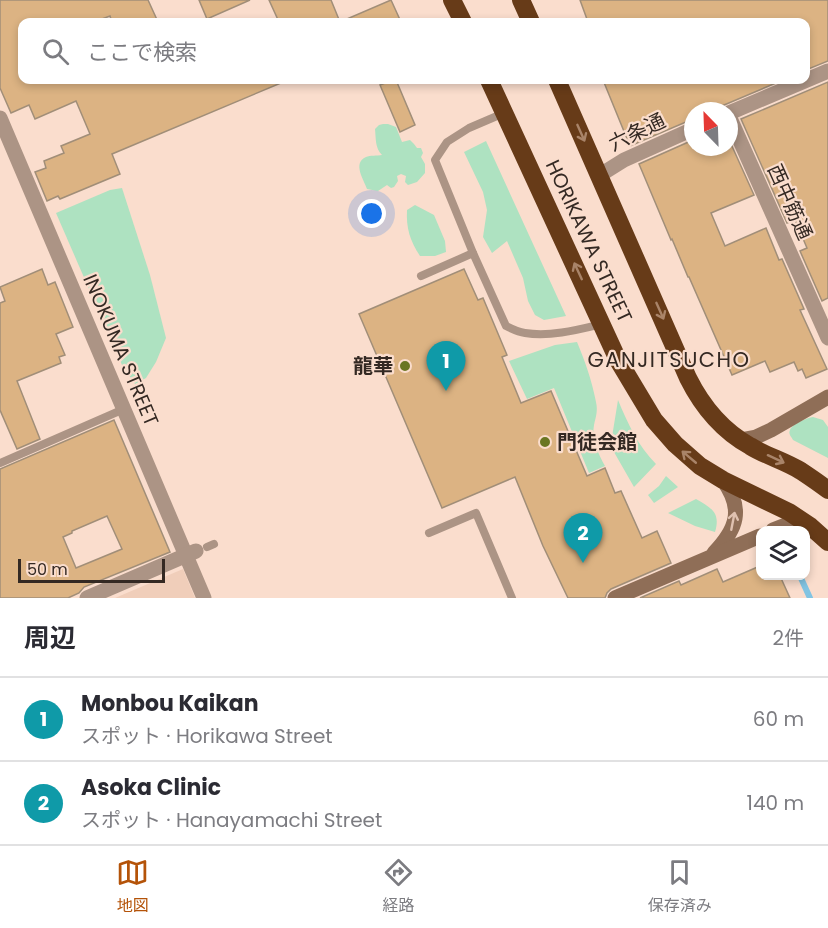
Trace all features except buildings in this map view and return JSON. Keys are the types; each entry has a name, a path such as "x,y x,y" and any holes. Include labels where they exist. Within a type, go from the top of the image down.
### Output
{"highway":[{"path":"452,0 461,18"},
{"path":"521,0 529,18"},
{"name":"HORIKAWA STREET","path":"491,84 618,360 654,420 668,438 700,466 801,519 828,542"},
{"name":"HORIKAWA STREET","path":"559,84 692,384 702,401 717,420 740,440 800,471 828,490"}],"street":[{"path":"810,79 828,71"},
{"path":"738,110 798,84"},
{"name":"INOKUMA STREET","path":"0,118 124,409 201,549 204,598"},
{"name":"六条通","path":"600,175 624,160 684,133"},
{"name":"西中筋通","path":"738,134 828,338"},
{"path":"740,440 756,437 827,401"},
{"path":"709,557 724,542 734,526 733,498 723,480"},
{"path":"785,526 801,519"},
{"path":"615,598 756,538"},
{"path":"87,598 201,549"}],"lane":[{"path":"504,112 469,128 447,142 435,160 506,326 523,333 546,334 575,331 603,324"},
{"path":"421,276 474,253"},
{"path":"0,463 124,409"},
{"path":"429,533 476,513 512,598"}],"shaded area":[{"path":"183,569 195,598 115,598"}],"green space":[{"path":"383,124 396,127 402,142 410,140 417,148 421,148 425,173 417,182 408,185 405,182 406,176 401,174 397,176 398,181 394,187 387,185 378,191 367,189 359,167 362,160 368,156 382,155 377,146 375,129"},
{"path":"486,141 566,316 544,320 535,315 528,301 523,278 507,241 492,253 483,237 487,210 483,192 464,152"},
{"path":"122,188 150,275 166,338 146,378 135,384 122,365 56,213 110,190"},
{"path":"415,205 434,215 445,241 446,252 435,256 420,256 411,240 407,223 407,210"},
{"path":"577,342 597,405 594,436 605,466 589,473 554,388 527,399 509,361 555,345"},
{"path":"618,400 634,434 656,464 634,487 614,452 612,437"},
{"path":"813,417 823,420 828,427 828,458 793,440 790,434 794,426"},
{"path":"666,476 678,487 654,503 648,495"},
{"path":"696,499 716,515 715,532 695,526 668,513"}],"waterway":[{"path":"802,580 810,598"}],"place":[{"name":"龍華","path":"405,366"},
{"name":"Monbou Kaikan","path":"446,391"},
{"name":"門徒会館","path":"545,442"},
{"name":"Asoka Clinic","path":"583,563"}],"district":[{"name":"GANJITSUCHO","path":"669,359"}]}
